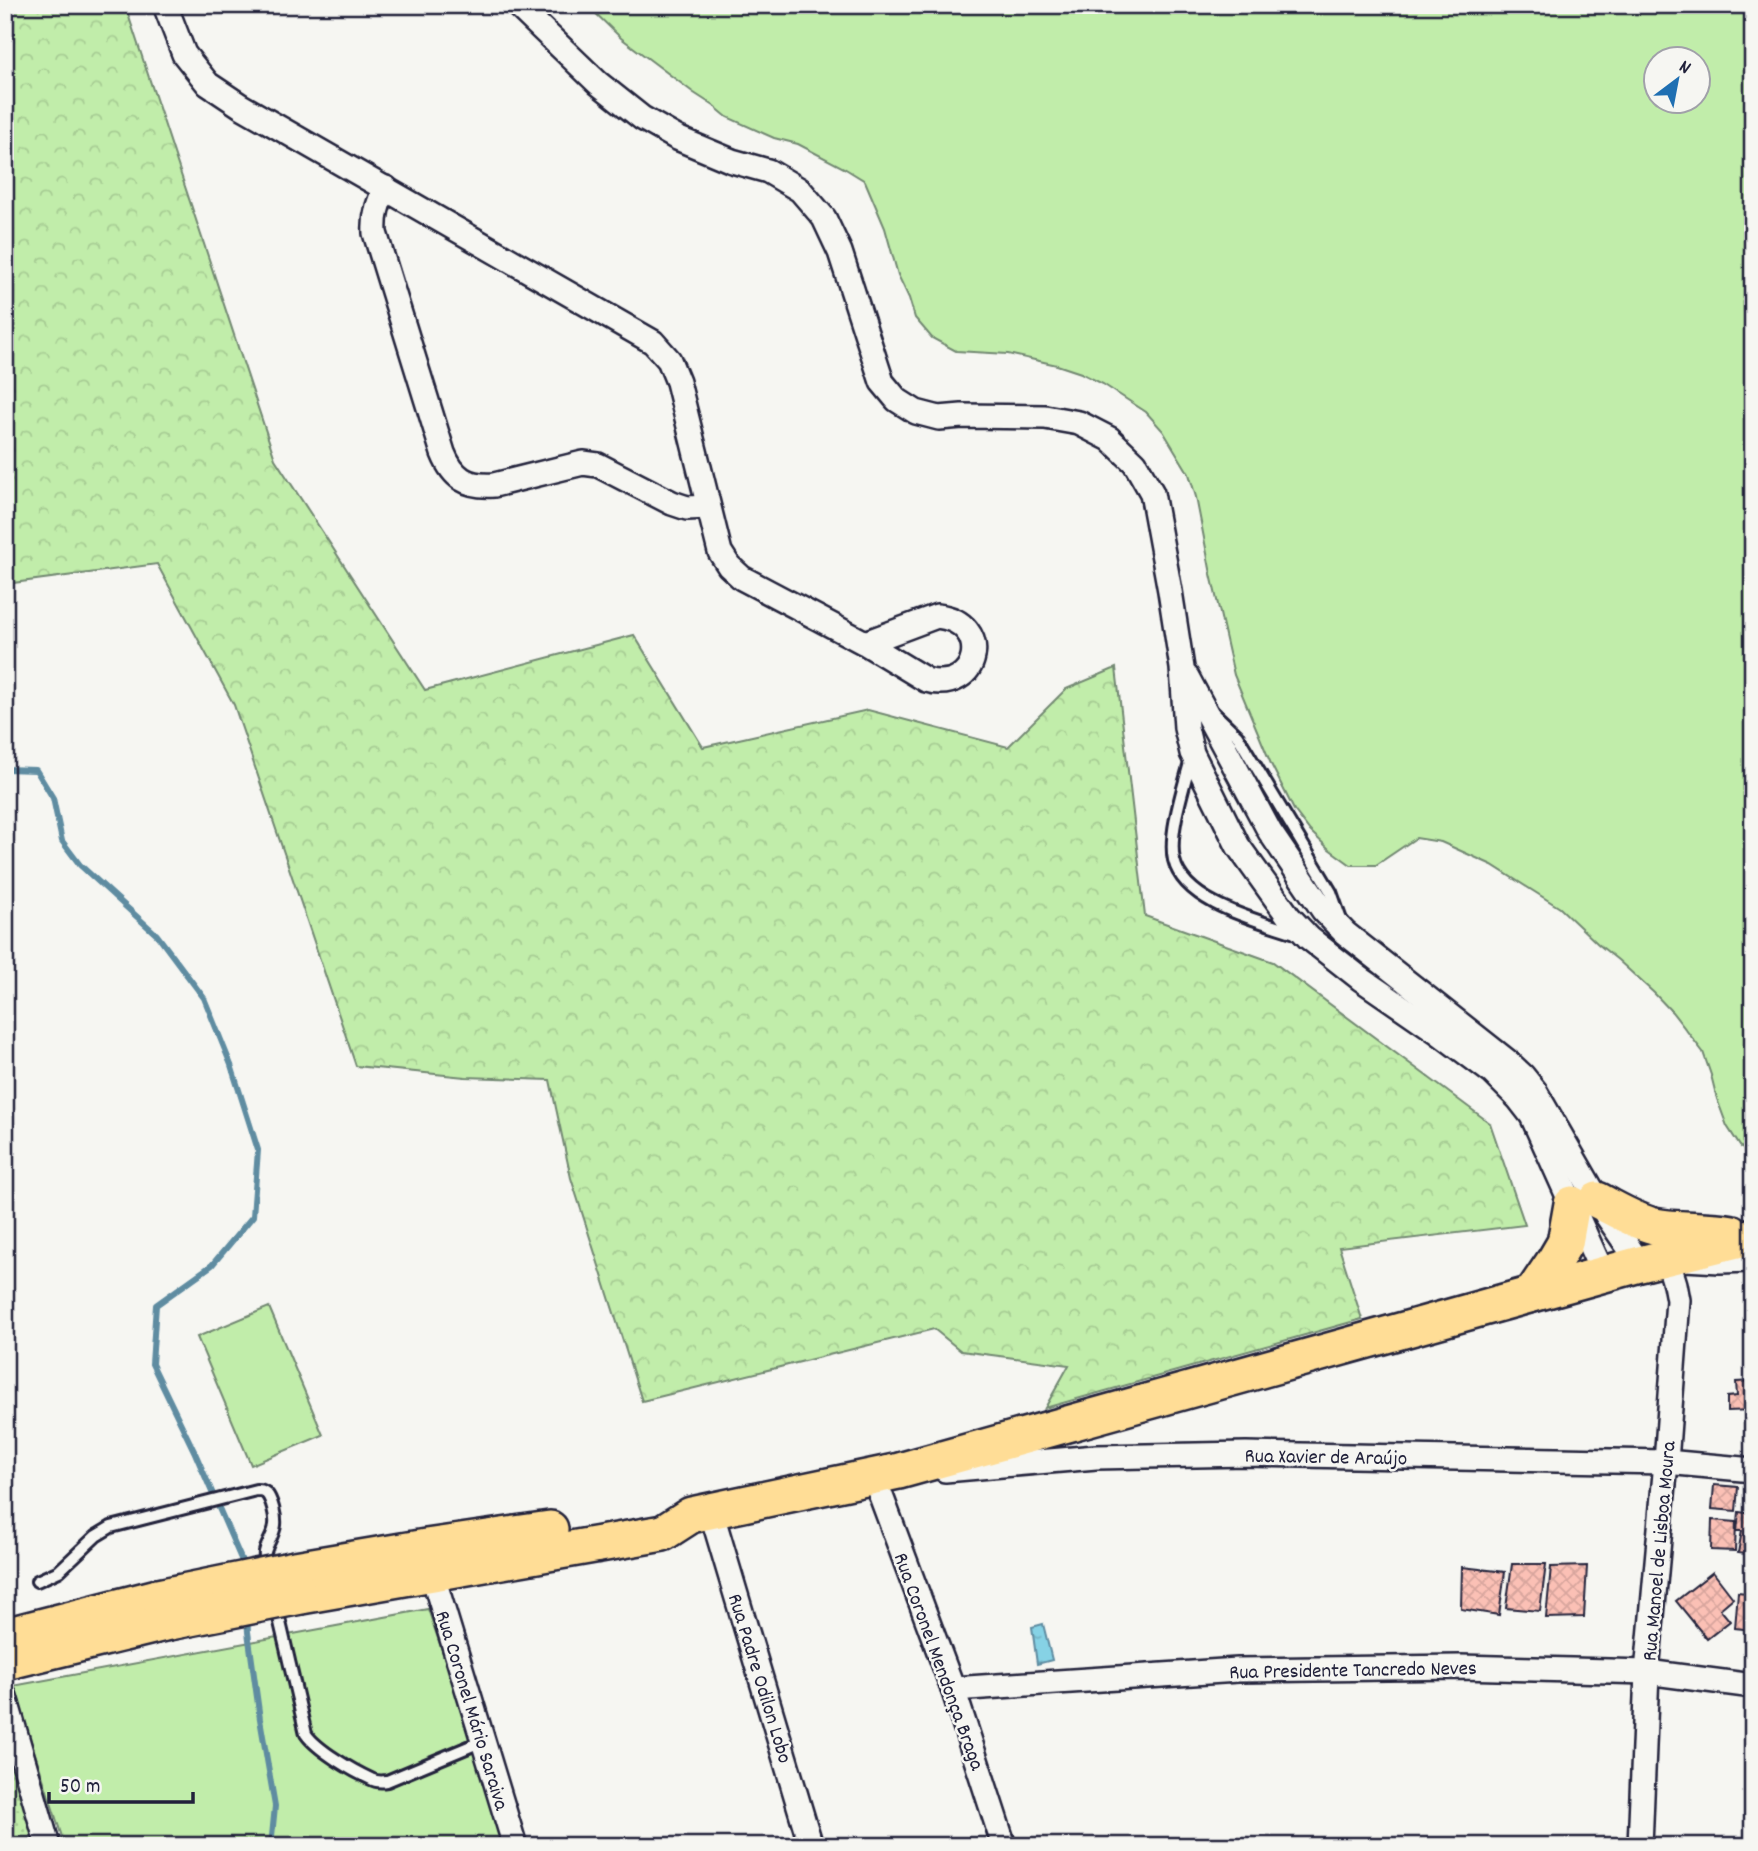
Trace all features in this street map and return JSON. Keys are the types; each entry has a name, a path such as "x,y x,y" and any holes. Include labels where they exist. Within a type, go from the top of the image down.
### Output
{"main road":[{"path":"1532,1294 1555,1260 1585,1202 1650,1225 1713,1229 1752,1244"},
{"path":"285,1585 432,1573 663,1533 701,1513 886,1474 1603,1274 1653,1261 1752,1244"},
{"path":"5,1636 162,1610 285,1585 426,1547 627,1518 659,1510 701,1513"},
{"path":"5,1662 162,1610"}],"street":[{"path":"165,5 184,54 208,84 241,106 653,342 668,360 678,382 720,552 729,566 742,578 865,643"},
{"path":"517,5 598,83 642,118 677,138 768,171 800,190 824,218 840,252 882,382 897,400 916,412 939,418 1045,417 1079,423 1110,439 1135,463 1152,493 1182,668 1186,728 1192,753 1238,846 1289,917 1309,938 1361,979 1493,1073 1518,1098 1585,1202"},
{"path":"386,188 374,217 375,233 443,453 448,466 457,476 468,483 494,485 583,463 598,465 687,508 708,507"},
{"path":"1182,668 1270,832 1323,910 1345,933 1507,1061 1535,1091 1585,1202 1603,1274"},
{"name":"Rua Manoel de Lisboa Moura","path":"1585,1202 1653,1261 1675,1284 1678,1300 1647,1672 1640,1846"},
{"name":"Rua Xavier de Araújo","path":"886,1474 1096,1457 1246,1454 1666,1462 1753,1471"},
{"name":"Rua Coronel Mendonça Braga","path":"886,1474 1004,1846"},
{"name":"Rua Padre Odilon Lobo","path":"701,1513 811,1846"},
{"name":"Rua Coronel Mário Saraiva","path":"432,1573 515,1846"},
{"name":"Rua Presidente Tancredo Neves","path":"953,1689 1238,1670 1460,1667 1647,1672 1753,1686"},
{"path":"5,1698 48,1846"}],"lane":[{"path":"1192,753 1173,842 1173,859 1181,878 1196,892 1214,903 1309,938"},
{"path":"37,1581 59,1571 96,1536 111,1527 256,1490 267,1493 276,1521 265,1558 285,1585 306,1734 316,1745 379,1782 387,1782 483,1741"}],"green space":[{"path":"5,5 125,5 275,459 425,690 634,635 703,747 868,710 1008,747 1066,689 1116,668 1145,916 1273,962 1490,1123 1525,1225 1339,1247 1362,1319 1045,1408 1069,1365 961,1351 934,1329 642,1401 571,1178 550,1080 465,1077 356,1066 234,705 157,564 5,584"},
{"path":"587,5 1753,5 1753,1159 1740,1146 1727,1126 1703,1052 1654,993 1560,908 1492,865 1441,842 1416,838 1376,865 1351,865 1310,831 1294,810 1271,764 1234,675 1189,474 1163,431 1146,412 1081,373 1008,354 956,351 932,338 915,318 898,275 885,228 865,181 798,144 774,138 727,117 621,38"},
{"path":"269,1307 323,1435 251,1465 197,1337"},
{"path":"428,1609 508,1846 65,1846 13,1686"},
{"path":"10,1687 62,1846 5,1846 5,1689"}],"water":[{"path":"1043,1624 1052,1660 1037,1664 1032,1627"}],"building":[{"path":"1753,1381 1753,1410 1727,1411 1727,1397 1737,1396 1736,1382"},
{"path":"1714,1485 1738,1487 1736,1511 1712,1509"},
{"path":"1739,1512 1753,1514 1753,1555 1738,1553 1742,1531 1737,1531"},
{"path":"1712,1520 1736,1522 1735,1551 1711,1550"},
{"path":"1512,1564 1546,1564 1540,1611 1506,1608"},
{"path":"1587,1566 1584,1617 1546,1618 1551,1567"},
{"path":"1462,1567 1505,1572 1499,1615 1461,1609"},
{"path":"1713,1572 1733,1598 1720,1609 1730,1621 1707,1639 1676,1601"},
{"path":"1738,1592 1753,1594 1753,1630 1735,1628"}],"waterway":[{"path":"5,769 36,770 53,798 62,841 80,865 157,935 204,998 231,1065 258,1150 253,1216 212,1265 156,1305 152,1364 195,1453 245,1568"},
{"path":"247,1617 275,1806 271,1846"}]}
